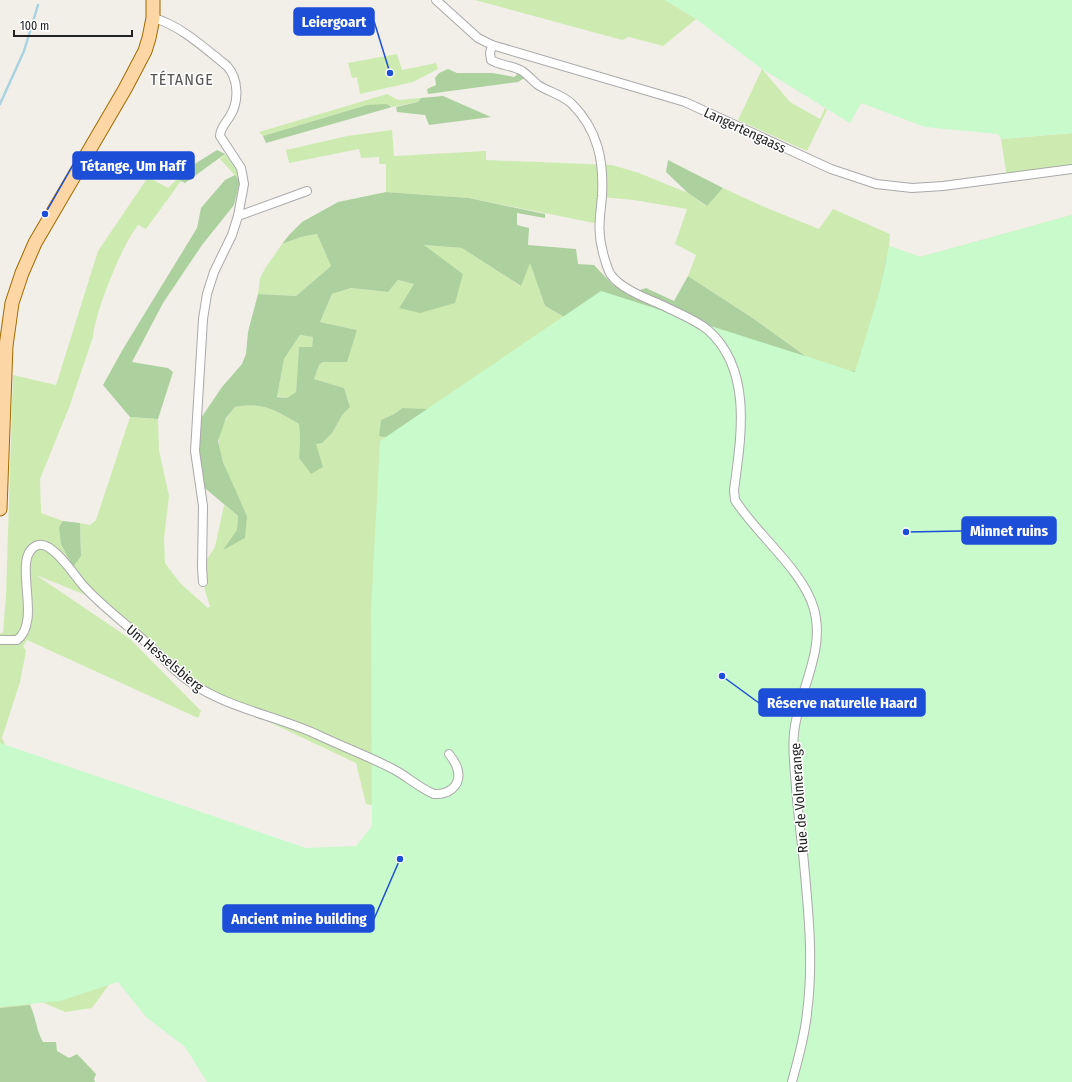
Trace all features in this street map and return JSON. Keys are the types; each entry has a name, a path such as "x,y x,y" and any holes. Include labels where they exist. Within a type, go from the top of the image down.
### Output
{"main road":[{"path":"0,509 6,346 12,303 22,273 35,243 125,89 145,51 150,38 153,18 153,0"}],"street":[{"name":"Langertengaass","path":"436,0 478,38 492,45 685,102 831,169 876,184 912,188 943,186 1072,169"},
{"path":"153,18 165,22 192,38 227,66 231,71 234,78 236,99 230,116 220,131 220,136 241,168 244,184 238,216 232,235 214,272 207,294 203,319 195,451 204,506 202,567 204,582"},
{"name":"Rue de Volmerange","path":"492,45 490,53 491,60 497,64 522,71 539,86 570,103 588,122 600,154 602,165 602,197 599,224 600,241 606,264 611,275 618,283 634,292 689,318 707,330 722,345 732,363 736,377 741,424 734,490 735,500 802,583 814,610 816,622 816,645 794,732 794,758 807,896 810,986 801,1048 792,1082"},
{"path":"238,216 307,191"},
{"name":"Um Hesselsbierg","path":"0,640 17,640 24,633 28,615 29,600 26,585 26,565 29,554 33,548 39,545 45,545 56,552 84,587 179,674 197,688 219,700 306,730 393,769 434,794 442,795 450,792 458,779 456,763 449,754"}],"green space":[{"path":"475,0 665,0 696,19 663,46 629,37 622,40"},
{"path":"665,0 1072,0 1072,133 1001,139 998,134 925,127 861,103 850,123 762,69 696,19"},
{"path":"397,54 402,70 436,63 438,69 413,82 360,94 357,77 352,78 348,63"},
{"path":"448,69 457,73 493,73 514,77 522,71 528,76 518,82 428,94 427,89 436,85 435,78 439,73"},
{"path":"762,69 790,102 820,119 825,108 827,110 807,151 738,120"},
{"path":"387,94 398,100 421,98 418,102 392,107 367,105 263,136 259,132"},
{"path":"443,96 491,117 429,125 425,115 397,112 396,107 418,102 421,98"},
{"path":"386,104 392,107 266,143 263,136 367,105"},
{"path":"392,130 394,156 486,151 486,160 612,165 639,173 688,193 706,206 723,188 762,206 819,229 833,209 890,234 889,246 920,257 1072,215 1014,256 886,258 879,293 856,372 822,368 754,319 688,276 696,255 675,244 687,209 634,200 602,197 599,224 469,198 386,192 386,164 379,164 379,157 361,158 359,149 289,163 286,150 347,136"},
{"path":"1072,133 1072,169 1007,178 1001,139"},
{"path":"217,150 225,154 185,183 177,179 193,165"},
{"path":"225,154 237,169 240,181 220,159"},
{"path":"668,160 723,188 707,206 688,193 666,172"},
{"path":"235,175 240,181 234,205 202,245 163,303 132,362 168,368 173,372 158,419 130,417 103,385 123,349 197,228 201,208 225,180"},
{"path":"148,177 168,188 177,179 181,181 146,229 138,225 124,247 104,296 93,337 70,405 40,479 41,513 63,521 59,527 81,556 80,523 90,525 96,520 130,417 158,419 159,450 169,496 164,539 165,563 180,583 208,608 210,606 205,591 202,567 215,547 224,505 238,516 237,530 224,549 247,516 225,467 219,447 222,427 227,418 235,407 261,406 276,411 299,424 299,458 312,474 316,443 332,433 343,414 350,407 344,388 314,379 319,365 357,330 320,322 332,294 351,288 388,292 398,280 414,284 399,308 463,274 423,245 463,248 520,286 530,262 545,306 568,319 583,431 402,408 394,414 381,420 399,440 393,809 366,804 356,763 197,688 98,600 36,575 129,638 201,711 198,718 27,640 23,646 26,651 20,682 2,738 113,979 92,1008 65,1012 33,1000 30,1005 0,1008 0,633 3,633 6,595 13,375 56,385 98,251"},
{"path":"386,192 469,198 545,214 545,218 517,213 517,225 529,228 528,245 576,249 578,264 594,265 613,285 634,292 646,288 674,301 688,276 754,319 822,368 856,371 879,293 886,258 1072,372 399,440 379,436 381,420 394,414 402,408 484,411 568,319 545,306 530,263 521,286 462,248 424,245 463,274 455,303 420,313 399,308 414,284 398,280 388,292 351,288 332,294 320,322 357,330 347,362 323,362 319,365 314,379 344,388 350,407 343,414 332,433 322,443 316,444 323,467 311,474 299,458 299,424 276,411 261,406 235,407 226,418 218,441 223,462 247,516 245,538 223,550 237,530 238,516 200,484 197,424 222,387 242,364 246,354 248,332 258,294 296,296 331,266 317,234 301,237 282,244 302,222 338,202","holes":["300,335 313,337 312,347 299,347 296,392 287,398 277,397 284,359"]},
{"path":"1072,215 1072,1082 207,1082 185,1047 146,1017 118,982 60,1001 0,1007 0,743 306,848 356,846 372,826 371,610 380,441 601,291 855,372 879,293 889,246 920,257"},
{"path":"317,234 331,266 296,296 258,294 260,278 282,244 301,237"},
{"path":"300,335 313,337 312,347 299,348 296,393 287,398 277,396 284,359"},
{"path":"63,521 80,523 81,556 73,567 61,544 59,527"},
{"path":"30,1005 43,1042 56,1042 57,1051 69,1058 77,1054 96,1074 94,1079 95,1082 0,1082 0,1008"}],"waterway":[{"path":"0,104 24,51 38,5"}],"place":[{"name":"Leiergoart","path":"390,73"},
{"name":"Tétange, Um Haff","path":"45,214"},
{"name":"Minnet ruins","path":"906,532"},
{"name":"Réserve naturelle Haard","path":"722,676"},
{"name":"Ancient mine building","path":"400,859"}],"district":[{"name":"TÉTANGE","path":"182,79"}]}
